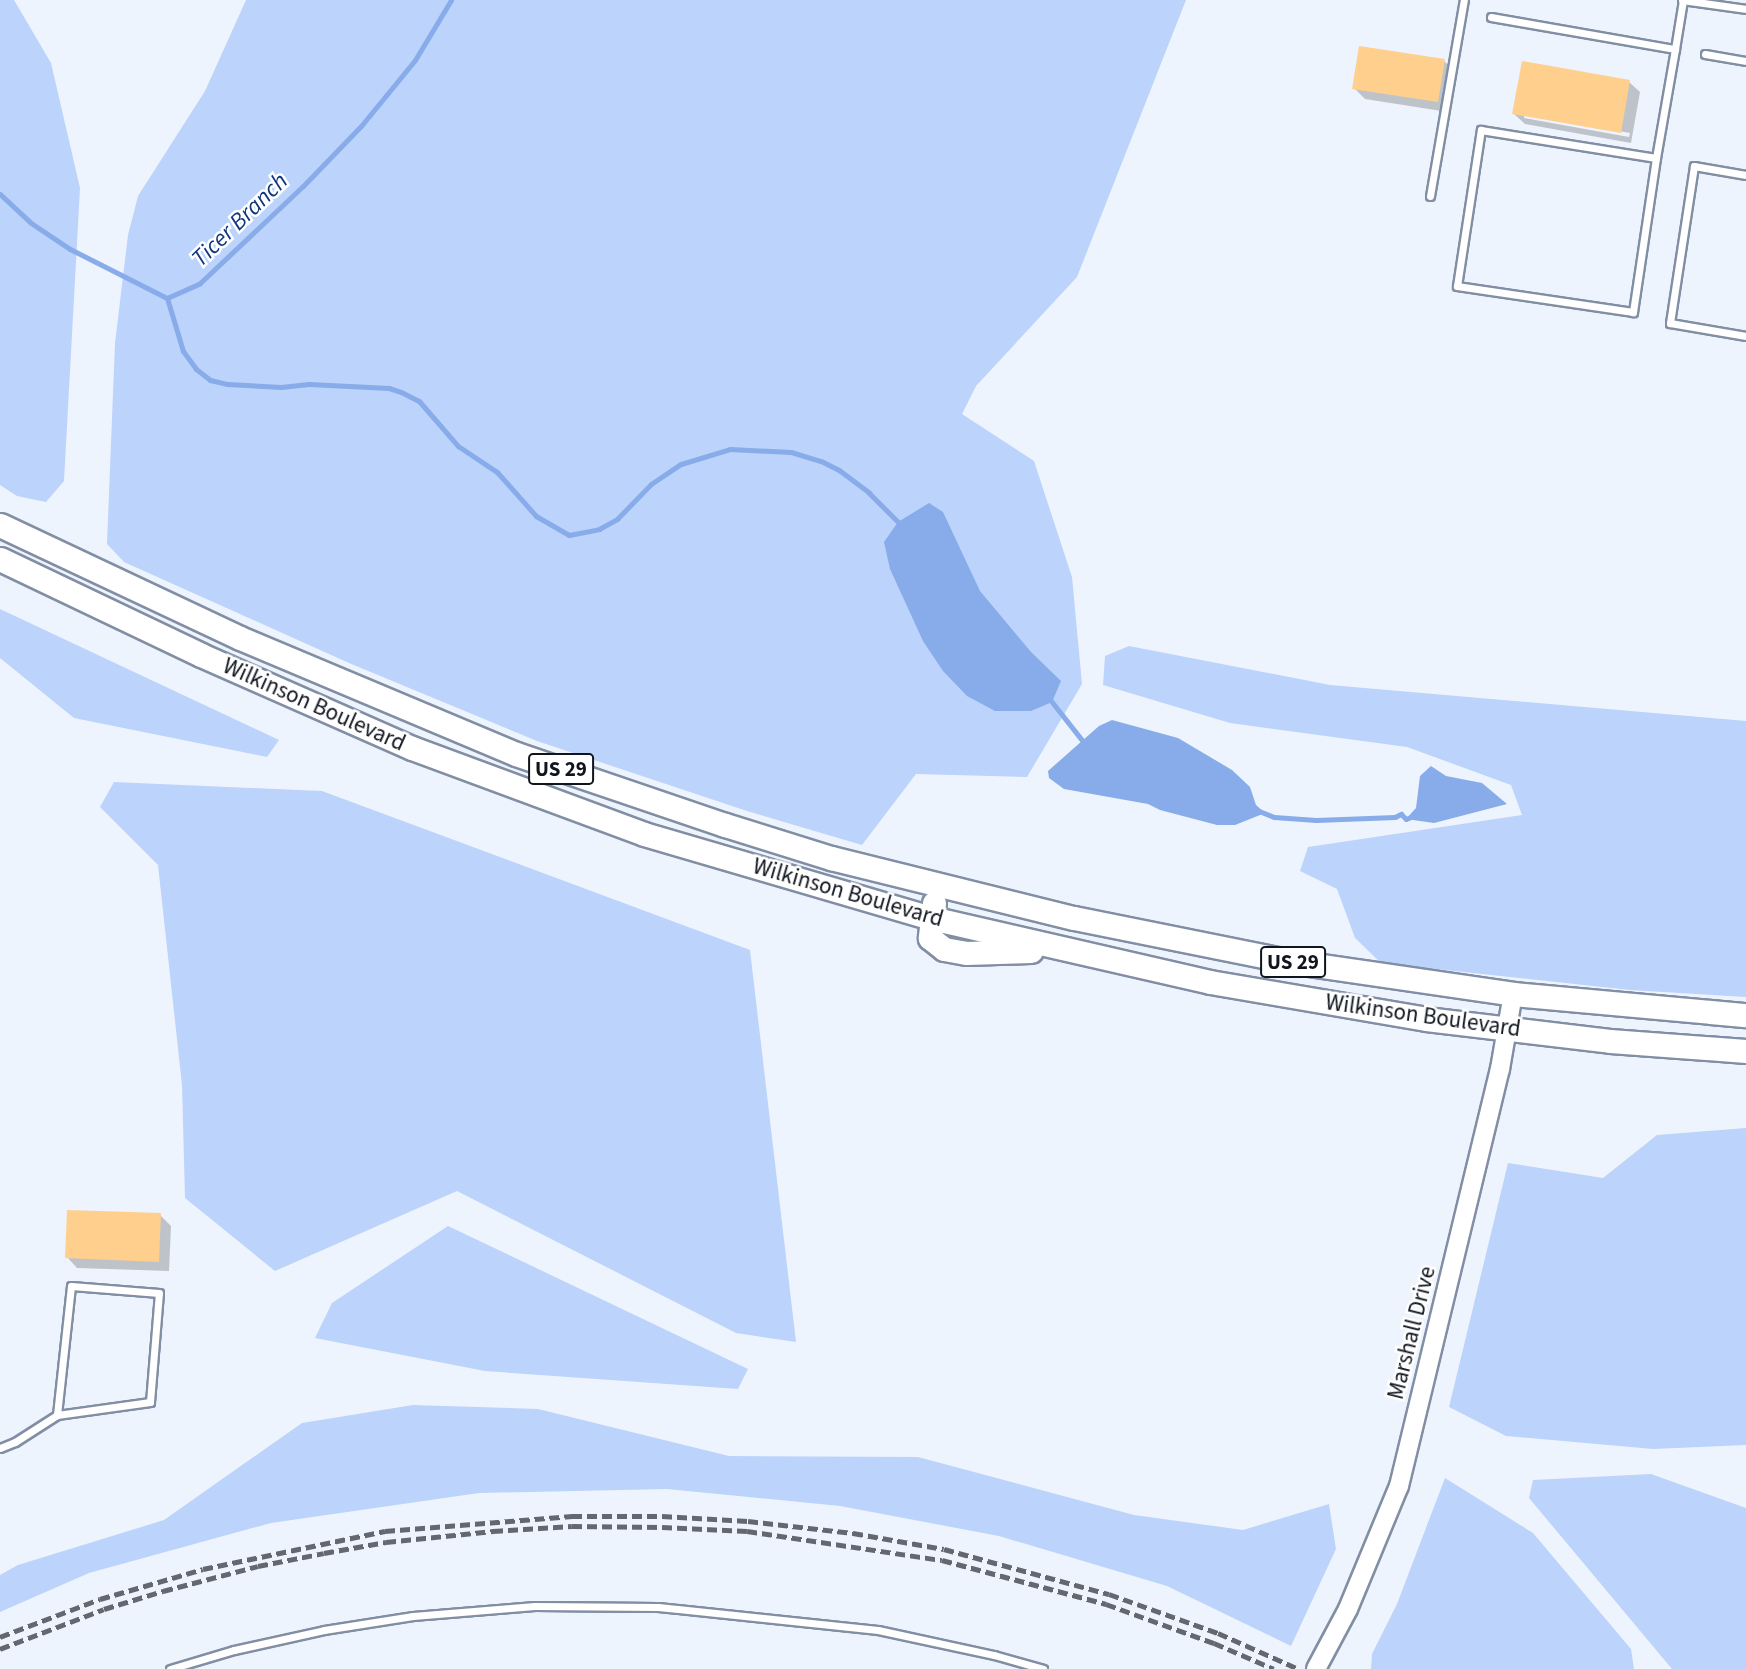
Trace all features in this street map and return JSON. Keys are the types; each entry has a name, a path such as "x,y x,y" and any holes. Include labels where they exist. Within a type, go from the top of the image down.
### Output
{"main road":[{"name":"Wilkinson Boulevard","path":"0,525 240,638 516,754 724,825 938,886 1229,950 1513,994 1746,1015"},
{"path":"56,586 71,557"},
{"name":"Wilkinson Boulevard","path":"0,559 201,655 412,748 644,834 931,918 930,937 944,949 965,953 1067,951 1223,985 1426,1019 1746,1051"},
{"path":"931,918 938,886"}],"street":[{"name":"Marshall Drive","path":"1315,1669 1348,1609 1399,1486 1509,1029 1513,994"}],"lane":[{"path":"1430,196 1464,0"},
{"path":"1656,158 1481,130 1457,286 1633,312 1683,0 1746,9"},
{"path":"1491,17 1675,49"},
{"path":"1704,54 1746,61"},
{"path":"1746,175 1694,166 1670,323 1746,336"},
{"path":"0,1448 15,1442 57,1415 150,1402 159,1293 71,1286 57,1415"},
{"path":"170,1669 234,1650 324,1630 413,1616 535,1606 658,1607 878,1630 995,1654 1043,1669"}],"shaded area":[{"path":"0,0 14,0 51,63 80,188 64,481 46,502 17,496 0,485"},
{"path":"246,0 1186,0 1077,277 976,386 962,414 1034,461 1072,577 1082,684 1027,777 916,774 862,845 747,811 537,741 349,663 124,562 107,544 115,343 128,235 138,196 205,91"},
{"path":"929,503 943,512 980,591 1031,652 1061,681 1052,702 1031,711 995,711 967,696 943,671 923,641 890,569 884,542 898,522"},
{"path":"0,609 279,740 267,757 74,718 0,658"},
{"path":"1129,646 1330,685 1746,721 1746,997 1630,990 1381,963 1355,938 1337,889 1300,871 1308,847 1522,815 1511,785 1407,747 1230,723 1103,685 1105,656"},
{"path":"1112,720 1178,738 1232,770 1250,787 1256,805 1265,813 1235,825 1217,825 1160,810 1148,804 1064,789 1049,778 1048,771 1099,726"},
{"path":"1431,766 1446,776 1482,783 1507,804 1434,823 1406,819 1416,808 1420,776"},
{"path":"114,782 322,791 750,950 796,1342 736,1333 457,1191 275,1271 185,1198 182,1085 158,865 100,807"},
{"path":"1746,1128 1746,1445 1653,1449 1506,1436 1449,1407 1508,1163 1603,1178 1657,1135"},
{"path":"448,1226 748,1369 738,1389 485,1371 315,1338 332,1303"},
{"path":"413,1405 538,1409 729,1456 918,1457 1134,1515 1243,1530 1329,1504 1336,1549 1291,1646 1167,1586 999,1536 840,1506 667,1489 479,1493 271,1523 89,1573 0,1612 0,1575 18,1565 164,1520 302,1423"},
{"path":"1651,1474 1746,1508 1746,1669 1672,1669 1529,1498 1533,1480"},
{"path":"1445,1478 1533,1533 1631,1649 1634,1669 1371,1669 1372,1654 1397,1604"}],"building":[{"path":"1359,46 1445,59 1438,102 1352,89"},
{"path":"1522,61 1630,80 1621,133 1512,114"},
{"path":"67,1210 161,1213 159,1262 65,1258"}],"waterway":[{"name":"Ticer Branch","path":"0,194 31,223 70,249 167,298 200,283 303,186 361,126 415,60 451,0"},
{"path":"167,298 183,351 196,369 210,380 227,384 281,387 309,384 389,388 401,392 419,401 458,446 497,472 536,516 569,535 599,529 617,519 651,484 681,464 730,449 791,452 821,461 839,470 869,493 901,525"},
{"path":"1048,697 1085,744"},
{"path":"1259,811 1274,817 1316,820 1395,817 1401,814 1406,819 1413,816"}],"railway":[{"path":"0,1637 100,1599 203,1569 385,1531 572,1516 662,1516 748,1521 853,1533 944,1549 1109,1594 1218,1633 1299,1669"},
{"path":"0,1649 104,1609 163,1591 258,1566 324,1553 386,1542 493,1531 572,1526 662,1527 747,1531 942,1560 1106,1604 1214,1643 1274,1669"}]}
